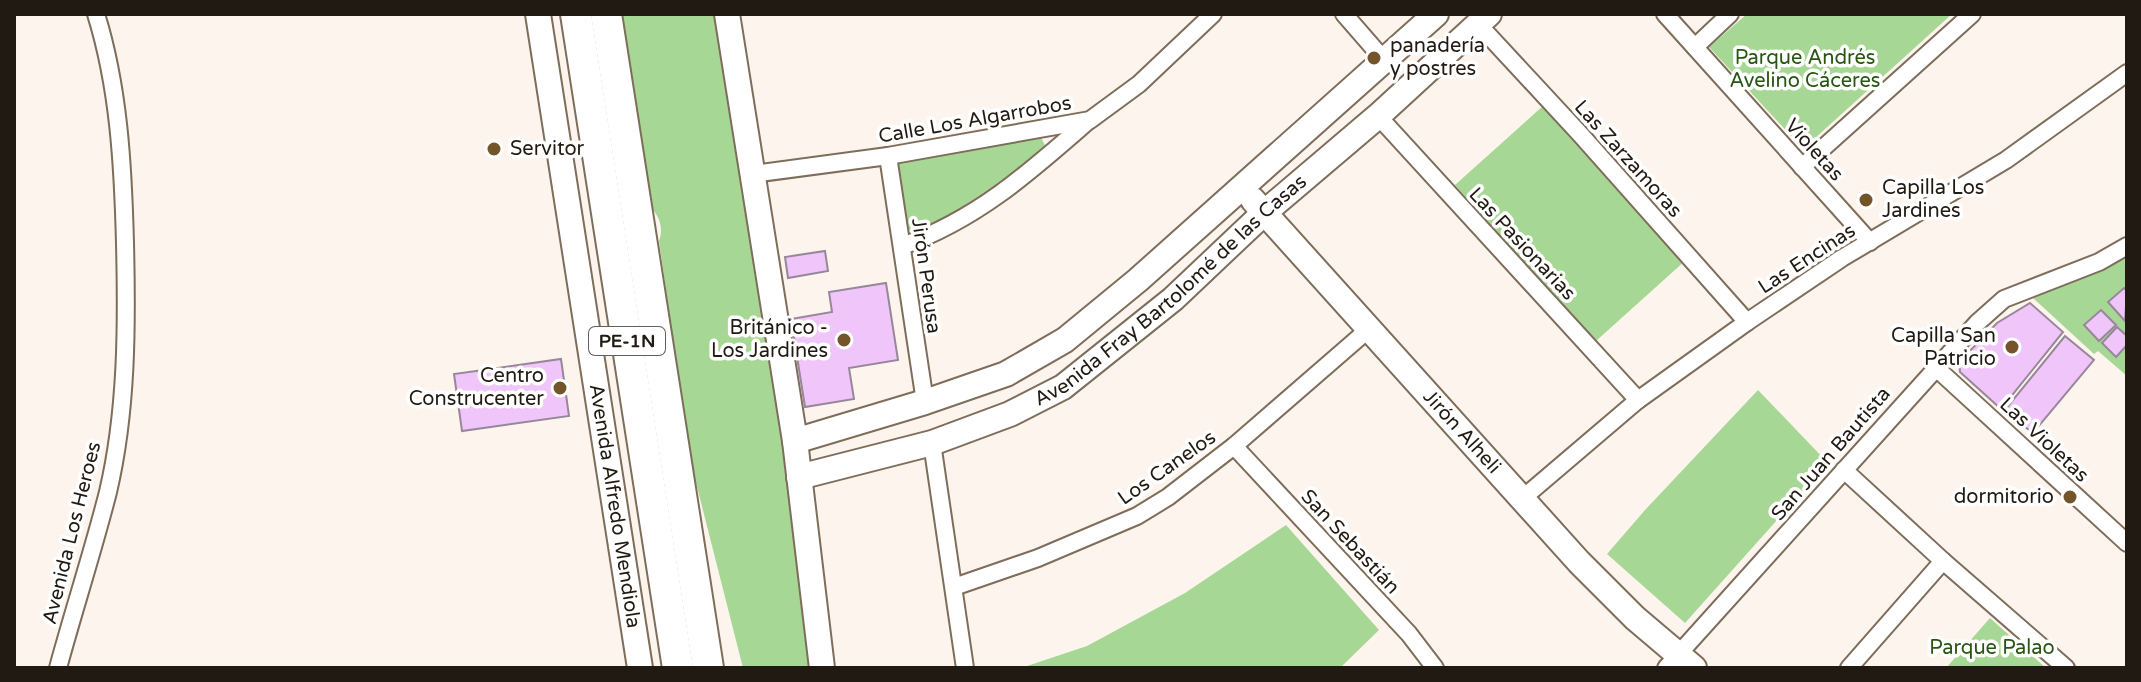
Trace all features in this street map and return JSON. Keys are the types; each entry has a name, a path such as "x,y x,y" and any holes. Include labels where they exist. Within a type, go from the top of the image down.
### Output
{"highway":[{"name":"PE-1N","path":"576,14 678,668"},
{"name":"PE-1N","path":"606,14 708,668"}],"street":[{"name":"Avenida Los Heroes","path":"58,668 108,491 116,448 127,313 119,135 107,49 96,14"},
{"name":"Avenida Alfredo Mendiola","path":"538,14 640,668"},
{"path":"727,14 795,441 822,668"},
{"name":"Calle Los Algarrobos","path":"753,174 888,156 1090,120 1139,84 1213,14"},
{"path":"1344,14 1384,60"},
{"name":"Avenida Fray Bartolomé de las Casas","path":"795,441 1006,374 1065,340 1138,280 1436,14"},
{"name":"Violetas","path":"1665,14 1870,242"},
{"path":"1695,47 1730,14"},
{"path":"1802,167 1972,14"},
{"name":"Avenida Fray Bartolomé de las Casas","path":"799,477 932,443 1010,414 1063,387 1173,299 1265,212 1378,116 1484,19"},
{"name":"Las Zarzamoras","path":"1484,19 1580,134 1747,322"},
{"name":"Las Encinas","path":"1523,498 1638,400 1747,322 1870,242 2006,160 2125,78"},
{"name":"Las Pasionarias","path":"1378,116 1638,400"},
{"path":"902,246 928,237 1013,186 1090,120"},
{"name":"Jirón Perusa","path":"888,156 925,402"},
{"name":"Jirón Alheli","path":"1240,187 1609,594 1679,664"},
{"name":"San Juan Bautista","path":"1679,664 1934,366 1977,323 2004,299 2099,262 2127,246"},
{"name":"Los Canelos","path":"954,587 1038,558 1137,516 1168,497 1234,446 1370,328"},
{"name":"Las Violetas","path":"1934,366 2127,543"},
{"path":"932,443 965,668"},
{"name":"San Sebastián","path":"1234,446 1409,634 1435,668"},
{"path":"1844,470 2066,668"},
{"path":"1849,668 1943,561"}],"green space":[{"path":"622,14 719,14 813,668 743,668 691,463 659,241 660,225 653,210"},
{"name":"Parque Andrés Avelino Cáceres","path":"1747,14 1952,14 1803,149 1709,47"},
{"path":"1544,105 1686,260 1596,341 1455,185"},
{"path":"1040,135 1047,150 923,233 911,232 905,226 898,164"},
{"path":"2127,258 2127,376 2098,351 2094,354 2033,298"},
{"path":"1758,390 1828,463 1685,623 1607,554"},
{"path":"1286,525 1379,630 1340,668 1021,668 1087,646 1185,593"},
{"name":"Parque Palao","path":"1990,618 2046,668 1946,668"}],"building":[{"path":"825,251 828,271 788,278 785,257"},
{"name":"Británico - Los Jardines","path":"886,283 898,360 849,368 854,399 805,407 791,319 832,312 829,292"},
{"path":"2124,288 2127,291 2125,321 2108,302"},
{"name":"Capilla San Patricio","path":"2030,303 2063,332 2001,409 1960,372 1959,362 1997,323"},
{"path":"2101,310 2116,325 2099,341 2084,325"},
{"path":"2117,327 2127,336 2127,345 2116,357 2102,343"},
{"path":"2065,336 2094,360 2033,433 2004,411"},
{"path":"561,359 569,416 462,431 454,374"}],"place":[{"name":"panadería y postres","path":"1374,58"},
{"name":"Servitor","path":"494,149"},
{"name":"Capilla Los Jardines","path":"1866,200"},
{"name":"Británico - Los Jardines","path":"844,340"},
{"name":"Capilla San Patricio","path":"2012,347"},
{"name":"Centro Construcenter","path":"560,388"},
{"name":"dormitorio","path":"2070,497"}]}
